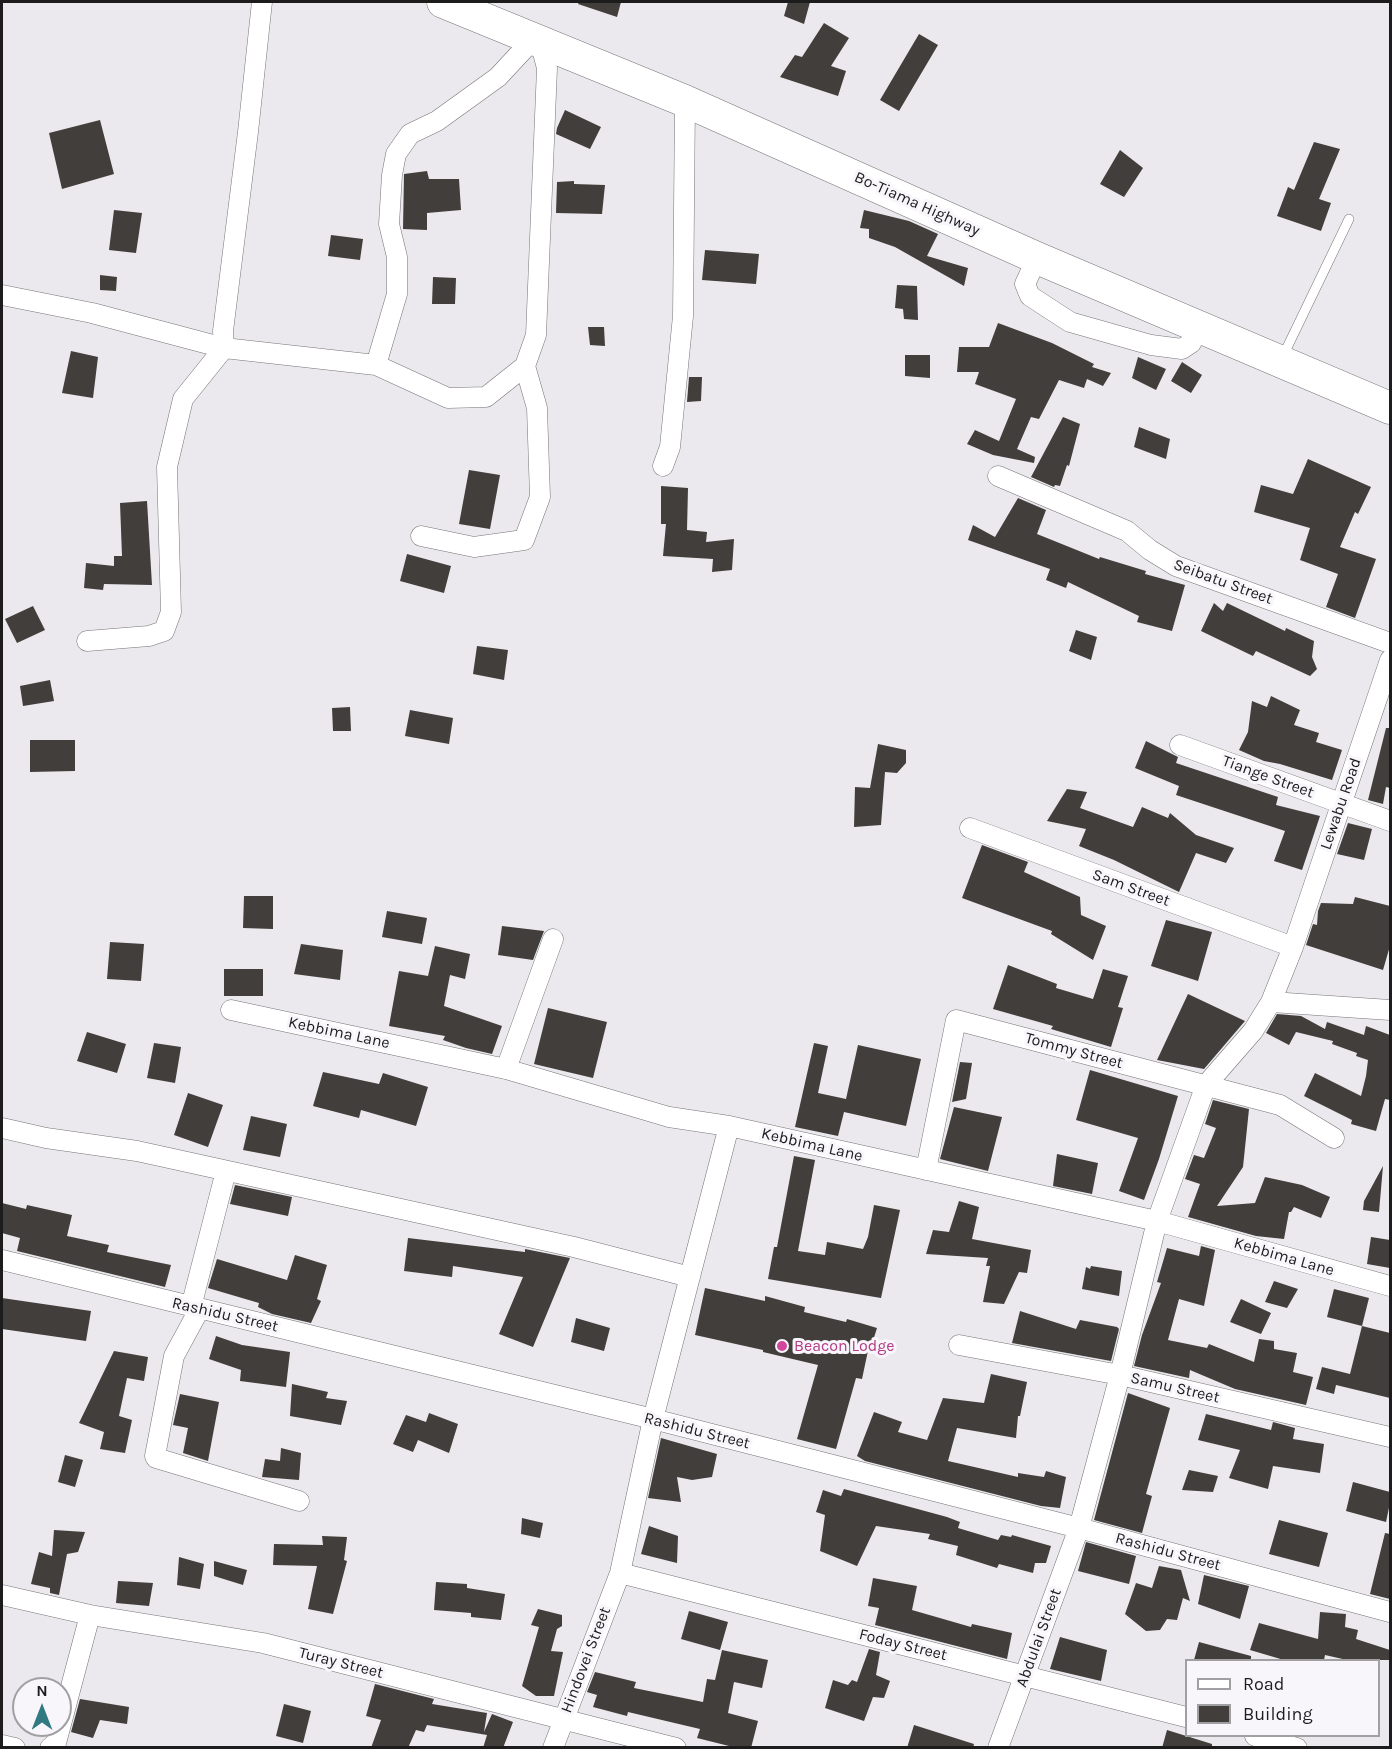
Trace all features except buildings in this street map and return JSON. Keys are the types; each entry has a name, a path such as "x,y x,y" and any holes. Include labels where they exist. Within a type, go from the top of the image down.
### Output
{"highway":[{"name":"Bo-Tiama Highway","path":"443,2 685,100 1037,258 1390,408"}],"street":[{"path":"87,641 149,636 164,631 171,612 167,466 183,399 224,348 223,331 262,2"},
{"path":"2,295 92,313 224,348 376,365 448,398 486,397 525,366 536,335 547,68 534,39 498,77 437,122 410,134 396,154 392,175 389,224 397,257 397,294 376,365"},
{"path":"663,466 670,447 683,316 685,100"},
{"path":"1037,258 1025,284 1030,296 1070,322 1151,345 1182,350 1191,343 1200,326"},
{"path":"421,536 474,547 524,540 540,497 537,408 525,366"},
{"name":"Seibatu Street","path":"998,476 1127,531 1150,550 1176,566 1390,643"},
{"name":"Lewabu Road","path":"1206,1085 1253,1031 1271,1002 1293,947 1390,660"},
{"name":"Tiange Street","path":"1180,745 1390,821"},
{"name":"Sam Street","path":"969,828 1293,947"},
{"path":"506,1069 553,939"},
{"path":"1271,1002 1390,1010"},
{"name":"Kebbima Lane","path":"231,1010 506,1069 669,1117 729,1126 1157,1221 1390,1286"},
{"name":"Tommy Street","path":"926,1170 956,1020 1280,1105 1334,1138"},
{"name":"Abdulai Street","path":"998,1748 1079,1528 1120,1375 1157,1221 1206,1085"},
{"name":"Hindovei Street","path":"553,1748 620,1573 653,1419 729,1126"},
{"path":"2,1128 46,1138 137,1151 574,1247 690,1278"},
{"path":"226,1171 195,1307 174,1356 154,1456 299,1501"},
{"name":"Rashidu Street","path":"2,1260 653,1419 1079,1528 1390,1612"},
{"name":"Samu Street","path":"959,1346 1120,1375 1390,1437"},
{"name":"Foday Street","path":"620,1573 1185,1717"},
{"name":"Turay Street","path":"2,1595 90,1615 263,1643 676,1748"},
{"path":"50,1748 56,1743 90,1615"},
{"path":"1258,1737 1297,1748"},
{"path":"2,1745 15,1748"}],"lane":[{"path":"1281,360 1349,219"}],"place":[{"name":"Beacon Lodge","path":"782,1346"}]}
